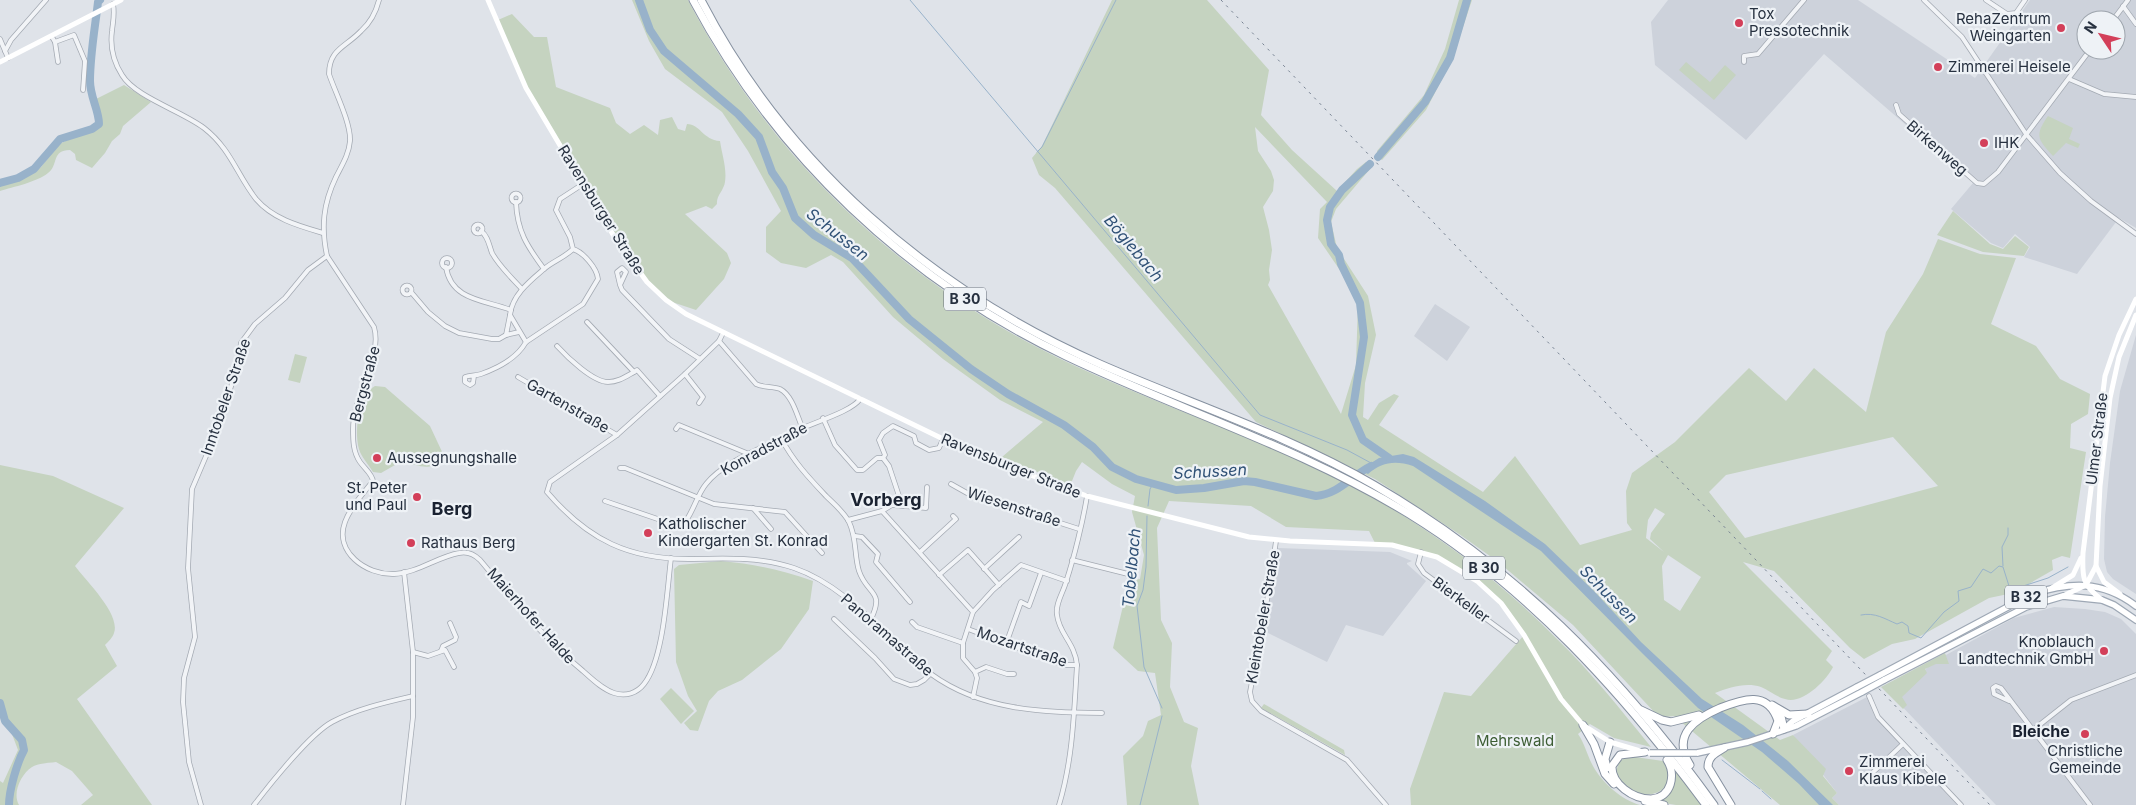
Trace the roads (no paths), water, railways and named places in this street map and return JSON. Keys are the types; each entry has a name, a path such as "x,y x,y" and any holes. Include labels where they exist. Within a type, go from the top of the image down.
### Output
{"highway":[{"name":"B 30","path":"693,0 720,49 746,88 809,167 872,228 942,284 1021,333 1069,357 1337,469"},
{"name":"B 30","path":"701,0 752,83 787,130 840,188 876,223 924,262 992,308 1072,351 1282,440 1424,516 1494,565 1568,631 1639,709 1714,805"},
{"name":"B 30","path":"1368,486 1452,544 1527,602 1590,663 1660,745 1706,805"},
{"name":"B 30","path":"1639,709 1662,720 1671,722 1689,718 1750,696 1759,698 1780,712 1794,716 1808,714"},
{"path":"1699,784 1696,774 1685,757 1683,750 1687,730 1699,718 1737,700 1754,699 1769,706 1774,712 1778,721 1773,734"},
{"path":"1780,712 1784,729"},
{"path":"1583,725 1611,781 1641,800 1664,805"},
{"path":"1601,763 1601,749 1605,742 1610,742 1605,759 1609,772 1614,779 1630,792 1650,799 1662,795 1672,781 1673,773 1671,766 1663,754 1660,745"},
{"path":"1724,748 1709,760 1709,769 1731,805"},
{"name":"B 32","path":"1614,779 1612,766 1617,758 1624,754 1647,753"}],"main road":[{"path":"0,62 53,40 85,19 121,0"},
{"name":"Ravensburger Straße","path":"488,0 526,88 628,258 647,282 675,307 723,333 943,439 1015,470 1087,496 1221,531 1276,540 1376,543 1421,552 1464,572 1501,603 1524,635 1556,692 1583,725 1610,742 1647,753"},
{"name":"Ulmer Straße","path":"2086,585 2083,572 2083,553 2106,376 2118,335 2136,299"},
{"name":"Ulmer Straße","path":"2086,585 2096,566 2100,486 2110,398 2119,357 2136,315"},
{"path":"2051,588 2073,575 2078,568 2083,553"},
{"path":"2096,566 2104,582 2122,596"},
{"path":"2062,596 2086,585 2090,591 2102,600"},
{"name":"B 32","path":"1882,678 2032,594 2051,588 2086,585 2122,596 2136,606"},
{"name":"B 32","path":"1784,729 1808,714 2017,611 2062,596 2102,600 2114,605 2136,620"},
{"name":"B 32","path":"1647,753 1696,753 1724,748 1773,734 1796,726 1860,689"}],"street":[{"path":"5,51 11,40 46,0"},
{"path":"327,256 323,233 325,206 329,192 348,154 350,139 329,74 329,64 336,52 366,26 380,0"},
{"path":"1744,62 1744,56 1758,54 1804,0"},
{"path":"1924,0 1949,23 1972,51 2026,134 2076,188 2136,234"},
{"path":"1986,0 2007,14 2016,13 2025,0"},
{"path":"2120,10 2128,0"},
{"path":"113,4 111,45 115,61 122,76 130,85 185,115 206,130 226,150 250,190 265,208 290,222 323,233"},
{"path":"2123,6 2136,24"},
{"path":"58,62 53,40 74,35 78,49 85,61 83,90"},
{"path":"0,39 8,58"},
{"path":"2026,134 2083,60"},
{"path":"2069,79 2104,94 2136,97"},
{"name":"Birkenweg","path":"1896,105 1899,114 1977,183 1984,184 1998,172 2026,134"},
{"path":"573,249 570,237 557,214 556,206 560,199 583,184"},
{"path":"516,202 516,216 521,234 544,269"},
{"path":"481,232 486,236 493,254 500,265 521,288"},
{"path":"506,335 510,313 521,288 573,249"},
{"path":"474,376 508,361 518,353 526,342 583,304 596,283 598,276 580,252 573,249"},
{"name":"Bergstraße","path":"327,256 374,327 377,338 374,355 358,401 353,427 356,455 373,481 357,500 344,523 343,536 345,546 352,558 368,568 384,573 404,572"},
{"name":"Inntobeler Straße","path":"201,805 188,755 182,702 184,678 195,637 188,568 192,489 218,428 234,377 241,343 255,324 285,298 308,270 327,256"},
{"path":"446,268 453,285 466,296 510,313 526,342"},
{"path":"620,284 622,290 663,334 700,359"},
{"path":"411,292 428,312 445,326 459,333 499,339 519,332"},
{"path":"587,322 634,372"},
{"path":"617,435 685,374 719,341 723,333"},
{"path":"719,341 756,384 764,388 779,389 788,395 802,427"},
{"path":"557,346 589,373 606,382 620,380 637,370 660,396"},
{"path":"685,374 703,397 699,402"},
{"name":"Gartenstraße","path":"518,377 617,435"},
{"name":"Konradstraße","path":"605,501 680,527 697,497 713,476 749,454 802,427 854,407 860,399"},
{"path":"823,418 835,445 857,470 863,470 877,458 883,458"},
{"path":"676,429 679,425 749,454"},
{"path":"848,520 882,511 892,505 898,496 889,466 883,458 885,455 879,440 883,433 893,426 914,436 916,443 929,450 939,448 943,439"},
{"name":"Panoramastraße","path":"617,435 550,482 547,487 547,492 568,516 603,540 636,554 671,558 753,560 776,563 796,569 842,595 871,618 930,674 953,688 997,705 1020,709 1102,712"},
{"path":"781,438 788,452 803,472 848,520 855,536 859,570 863,580 876,597 878,603 871,618"},
{"path":"620,468 625,468 714,504 785,512 822,553"},
{"name":"Wiesenstraße","path":"951,484 967,493 1079,528"},
{"path":"892,505 926,508 927,487"},
{"path":"1059,805 1066,782 1071,752 1077,665 1075,650 1056,616 1087,496"},
{"path":"753,508 771,529"},
{"path":"882,511 973,612"},
{"path":"920,552 956,519 953,516"},
{"path":"855,536 862,537 878,554 876,562 909,597 910,602"},
{"path":"984,569 1019,537"},
{"name":"Kleintobeler Straße","path":"1276,540 1270,584 1250,692 1252,701 1261,711 1347,760 1386,805"},
{"path":"939,575 968,550 999,585"},
{"name":"Bierkeller","path":"1421,552 1418,564 1424,573 1516,641"},
{"name":"Maierhofer Halde","path":"404,572 457,553 471,553 480,560 544,634 575,666 597,684 612,693 628,695 644,685 653,666 662,630 671,558"},
{"path":"1072,560 1128,574"},
{"path":"974,697 977,678 975,672 963,658 963,644 973,612 1021,565 1066,581"},
{"path":"404,572 413,652 413,733 405,783 404,805"},
{"path":"1006,644 1021,602 1029,606 1042,573"},
{"path":"834,619 894,679 910,685 917,684 930,674"},
{"path":"912,622 916,627 963,644"},
{"path":"441,651 443,646 455,640 456,637 450,623"},
{"name":"Mozartstraße","path":"968,629 1064,665 1077,665"},
{"path":"413,652 428,656 446,651 454,667"},
{"path":"975,672 986,667 1007,674 1014,674"},
{"path":"2033,730 2071,700 2136,675"},
{"path":"2010,702 1994,694 1993,688 1996,686 2001,688 2090,805"},
{"path":"254,805 297,755 329,724 355,712 413,696"},
{"path":"1869,696 1878,717 1961,805"},
{"path":"1868,777 1904,744"}],"water":[{"path":"1403,454 1414,457 1485,501 1545,544 1594,591 1641,642 1702,699 1743,725 1788,761 1833,805 1819,805 1799,784 1762,752 1698,708 1541,551 1413,466 1389,463 1378,467 1368,474 1360,470 1379,458"}],"waterway":[{"path":"0,183 18,178 34,169 60,139 92,129 99,124 90,81 93,42 98,2 100,0"},
{"name":"Schussen","path":"639,0 650,30 664,51 738,114 759,137 772,172 783,188 795,218 814,235 852,258 909,319 971,369 1008,394 1064,425 1093,447 1112,467 1136,479 1176,490 1204,488 1244,481 1316,496 1331,492 1371,466"},
{"name":"Böglebach","path":"910,0 1260,415 1347,450 1371,463"},
{"path":"1037,152 1042,147 1116,0"},
{"path":"1378,157 1425,102 1450,58 1467,0"},
{"path":"1370,164 1342,190 1330,207 1327,220 1331,244 1339,255 1341,264 1360,303 1364,337 1352,415 1363,440 1389,458"},
{"name":"Tobelbach","path":"1148,506 1150,489 1153,484"},
{"name":"Tobelbach","path":"1147,516 1146,567 1143,590 1137,606 1144,667 1162,708"},
{"path":"2003,566 2002,547 2008,535 2008,528"},
{"path":"1861,615 1875,615 1897,624 1902,622 1908,626 1909,633 1921,638 1944,612 1959,601 1958,591 1971,587 1983,569 1991,573 1999,566 2003,567 2009,586 2014,589 2048,578 2068,567"},
{"path":"0,703 5,721 22,740 24,750 14,777 9,805"},
{"name":"Tobelbach","path":"1140,805 1162,716"},
{"path":"1722,760 1760,789"},
{"path":"1762,791 1771,799"}],"railway":[{"path":"1221,0 1990,805"}],"place":[{"name":"Tox Pressotechnik","path":"1739,23"},
{"name":"RehaZentrum Weingarten","path":"2061,28"},
{"name":"Zimmerei Heisele","path":"1938,67"},
{"name":"IHK","path":"1984,143"},
{"name":"Aussegnungshalle","path":"377,458"},
{"name":"St. Peter und Paul","path":"417,497"},
{"name":"Katholischer Kindergarten St. Konrad","path":"648,533"},
{"name":"Rathaus Berg","path":"411,543"},
{"name":"Knoblauch Landtechnik GmbH","path":"2104,651"},
{"name":"Christliche Gemeinde","path":"2085,734"},
{"name":"Zimmerei Klaus Kibele","path":"1849,771"}],"district":[{"name":"Vorberg","path":"886,500"},
{"name":"Berg","path":"452,509"},
{"name":"Bleiche","path":"2041,731"}],"park label":[{"name":"Mehrswald","path":"1515,741"}]}
